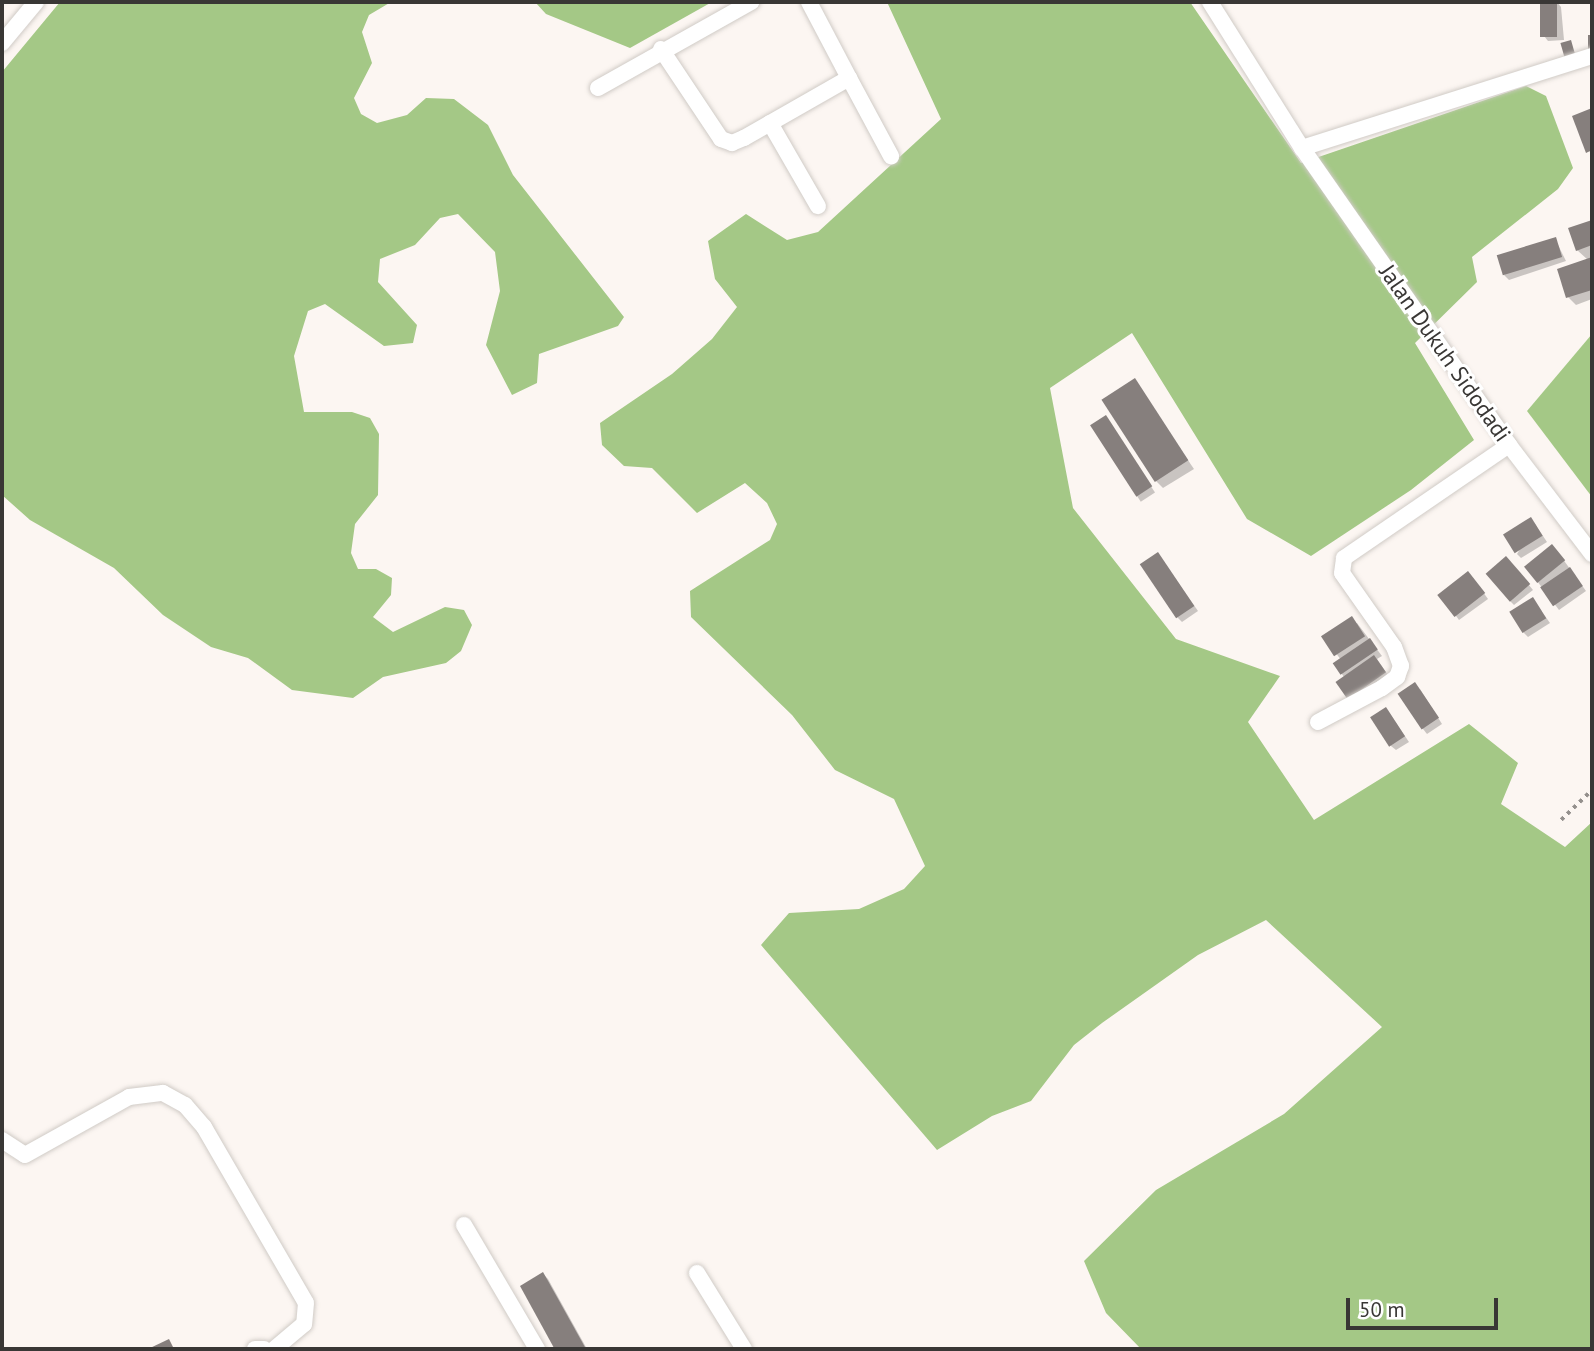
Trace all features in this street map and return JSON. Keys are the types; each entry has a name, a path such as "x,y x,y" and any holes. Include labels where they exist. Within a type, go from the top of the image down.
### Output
{"street":[{"path":"2,43 36,2"},
{"path":"598,88 661,49 751,2"},
{"path":"809,2 891,156"},
{"name":"Jalan Dukuh Sidodadi","path":"1210,2 1302,148 1509,445 1592,554"},
{"path":"661,49 721,139 732,143 849,79"},
{"path":"1302,148 1592,56"},
{"path":"770,123 818,206"},
{"path":"1318,722 1382,688 1397,677 1401,666 1394,648 1342,573 1344,558 1509,445"},
{"path":"2,1140 25,1155 129,1097 163,1093 185,1105 204,1127 306,1303 304,1324 274,1349"},
{"path":"464,1225 537,1349"},
{"path":"697,1273 744,1349"},
{"path":"255,1349 264,1349"}],"path":[{"path":"1561,820 1592,790"}],"green space":[{"path":"60,2 391,2 369,15 362,32 372,63 354,98 361,114 377,123 407,115 426,98 454,99 488,125 513,175 624,317 618,326 539,354 537,383 512,395 486,345 500,291 495,252 458,214 440,218 415,245 380,259 378,282 417,325 413,343 384,346 325,304 308,311 294,356 304,412 352,412 370,418 379,434 378,495 355,524 351,553 358,569 376,569 392,578 391,595 373,617 393,632 445,607 464,610 472,625 461,651 446,663 383,677 353,698 292,690 248,658 211,647 163,615 114,568 30,520 2,495 2,72"},
{"path":"535,2 712,2 630,48 546,14"},
{"path":"887,2 1190,2 1301,163 1526,86 1546,96 1573,168 1558,189 1472,257 1477,282 1415,343 1474,440 1411,490 1311,556 1247,519 1132,333 1050,388 1073,508 1176,639 1280,676 1248,722 1314,820 1469,724 1518,763 1501,804 1565,847 1592,822 1592,1349 1141,1349 1106,1313 1084,1261 1156,1190 1284,1114 1382,1027 1266,920 1198,955 1102,1023 1074,1045 1031,1101 992,1116 937,1150 761,945 789,913 859,909 904,889 925,866 894,799 835,770 792,715 691,617 690,591 770,540 777,524 767,503 745,483 697,513 652,468 624,466 602,445 600,423 672,374 712,339 737,307 715,279 708,241 746,214 787,240 818,232 941,119"},
{"path":"1592,334 1592,497 1527,411"}],"building":[{"path":"1540,2 1557,2 1557,37 1540,37"},
{"path":"1588,35 1592,35 1592,49 1588,49"},
{"path":"1571,40 1575,54 1565,57 1560,43"},
{"path":"1592,108 1592,150 1586,153 1572,116"},
{"path":"1592,220 1592,245 1576,251 1568,228"},
{"path":"1556,237 1562,257 1503,275 1497,255"},
{"path":"1592,257 1592,290 1566,298 1557,269"},
{"path":"1135,378 1188,460 1155,482 1101,400"},
{"path":"1106,415 1152,486 1136,497 1090,425"},
{"path":"1531,517 1543,536 1515,553 1503,534"},
{"path":"1552,544 1565,560 1537,583 1524,567"},
{"path":"1158,552 1194,606 1176,618 1140,564"},
{"path":"1506,556 1530,584 1510,602 1486,574"},
{"path":"1570,567 1583,586 1553,606 1540,587"},
{"path":"1468,571 1485,593 1455,617 1437,595"},
{"path":"1533,597 1546,618 1523,633 1509,612"},
{"path":"1352,616 1365,636 1334,656 1321,636"},
{"path":"1370,638 1378,650 1341,675 1333,663"},
{"path":"1374,655 1386,672 1348,699 1335,682"},
{"path":"1415,682 1439,718 1422,729 1398,694"},
{"path":"1386,707 1405,736 1389,747 1370,717"},
{"path":"543,1272 586,1349 554,1348 520,1286"},
{"path":"169,1339 174,1349 148,1349"}]}
